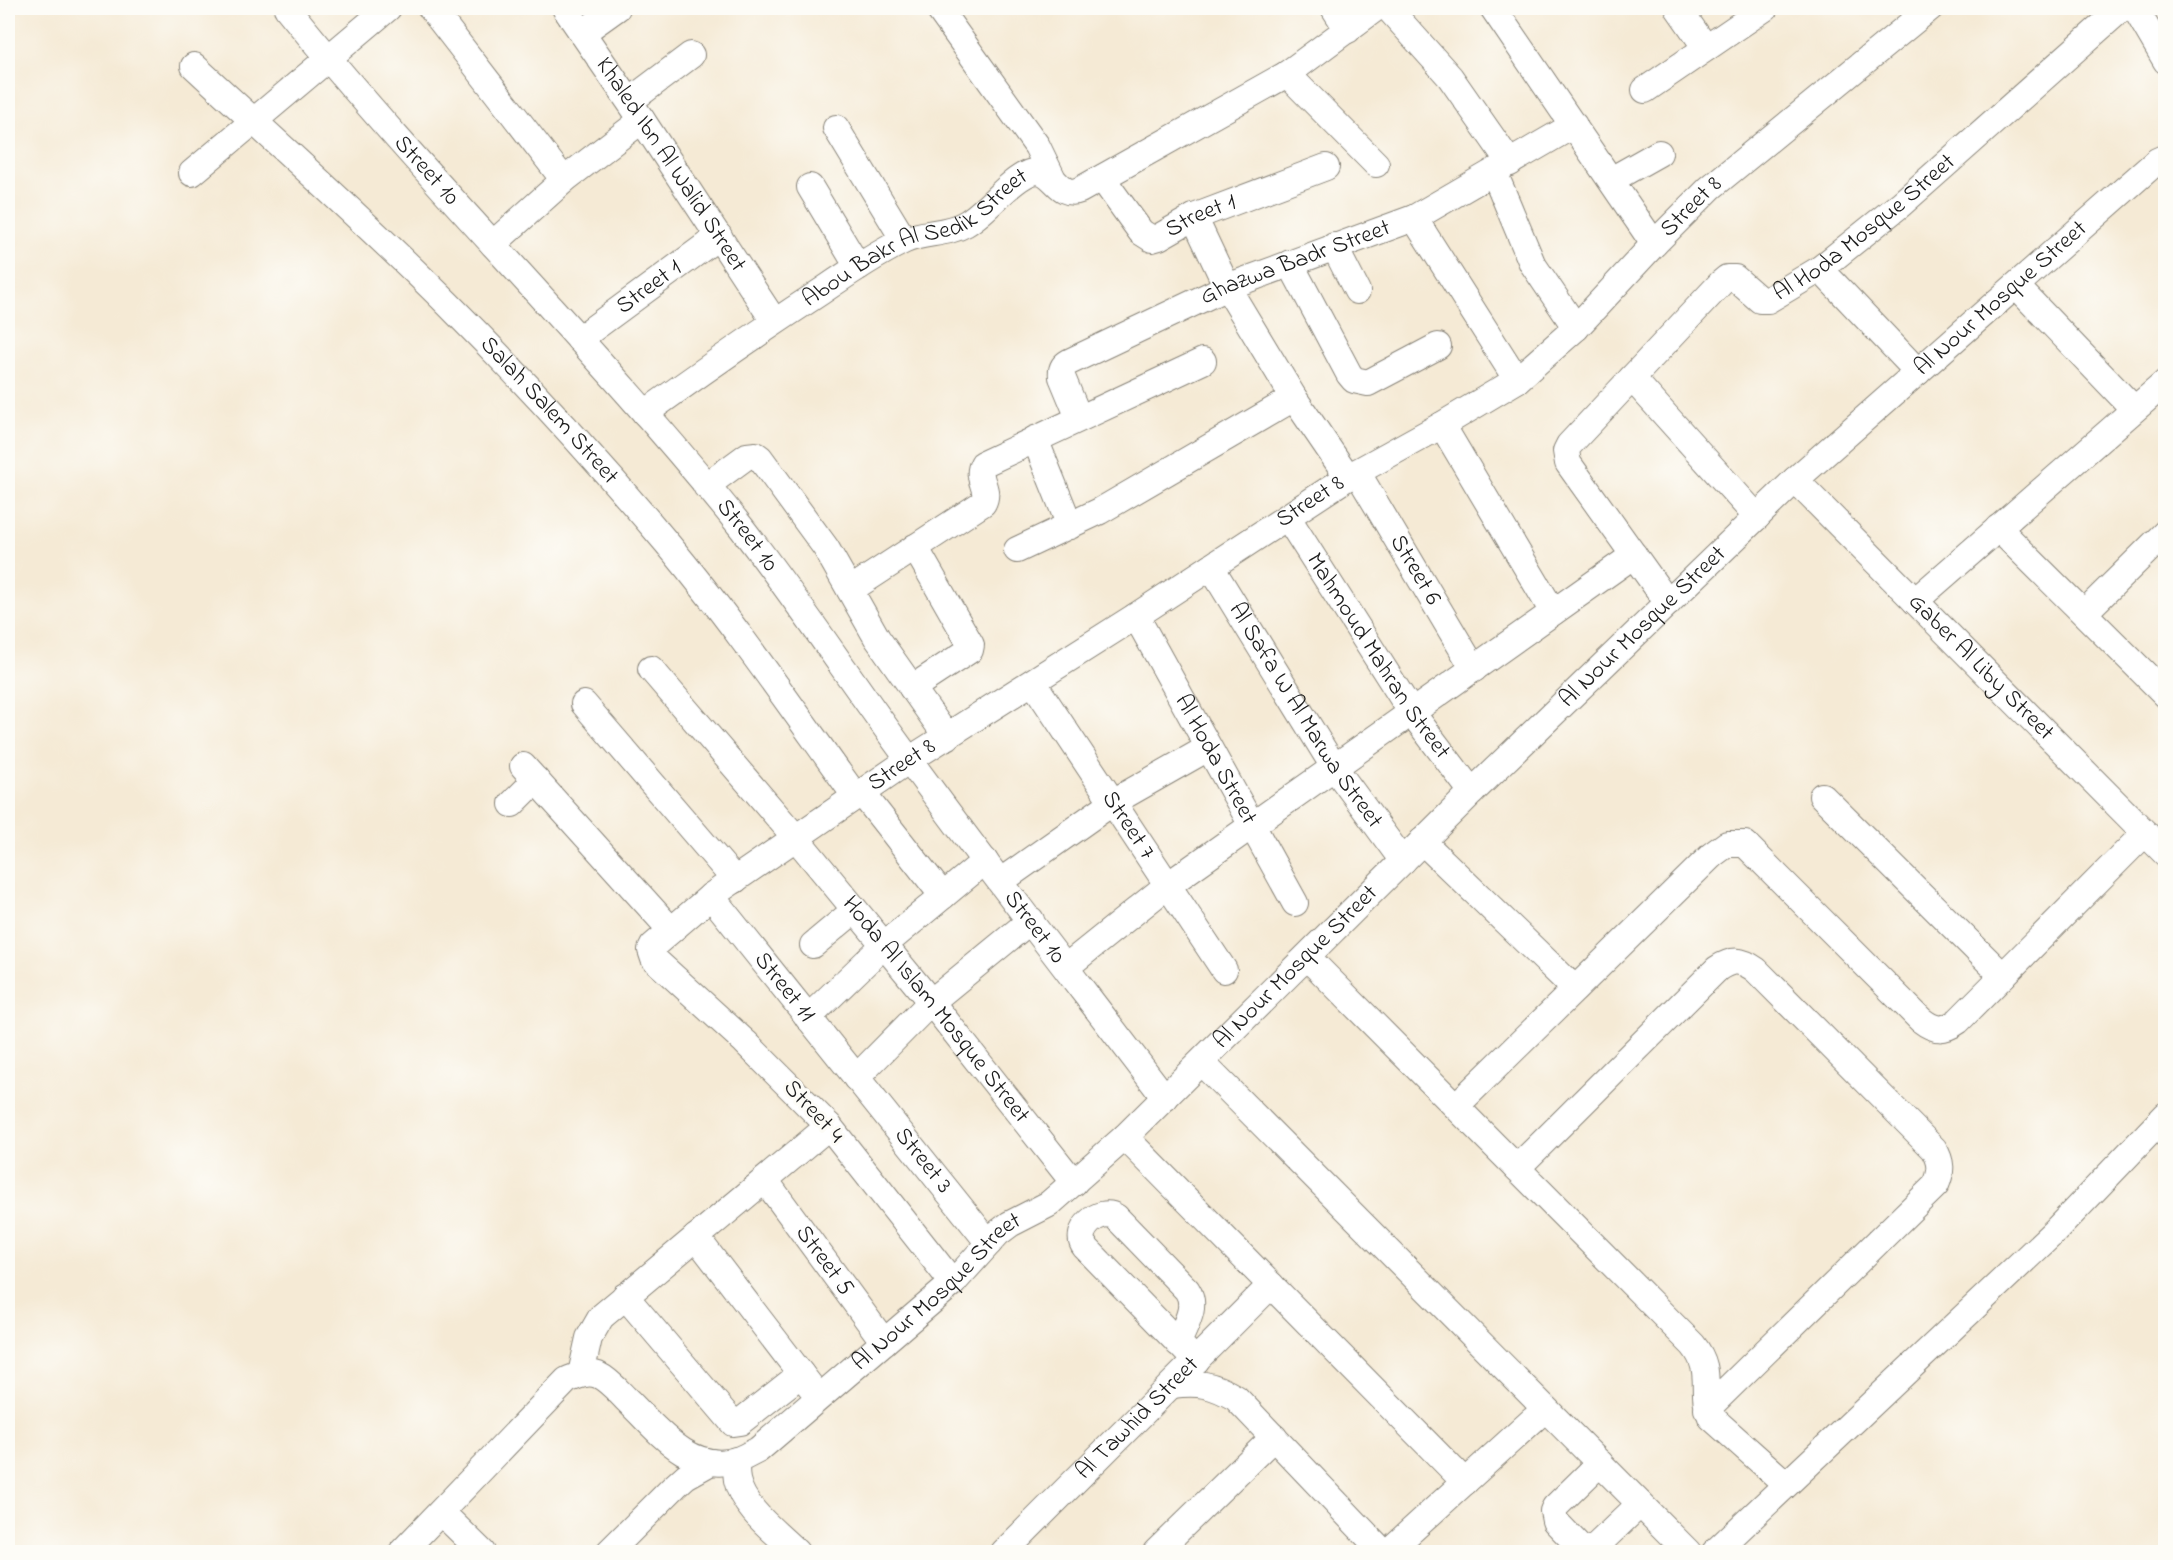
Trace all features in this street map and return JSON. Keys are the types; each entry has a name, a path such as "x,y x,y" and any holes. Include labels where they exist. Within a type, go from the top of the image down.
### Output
{"street":[{"name":"Street 10","path":"287,8 327,57 645,413 741,528 826,642 909,760 1165,1098"},
{"path":"192,173 388,8"},
{"path":"431,8 564,180"},
{"name":"Khaled Ibn Al Walid Street","path":"565,8 636,111 774,321"},
{"path":"582,33 617,8"},
{"path":"938,8 1037,146 1052,177"},
{"path":"1334,8 1348,30"},
{"name":"Abou Bakr Al Sedik Street","path":"645,413 774,321 904,240 962,226 1031,172 1042,172 1052,177 1067,192 1074,192 1287,74 1376,8"},
{"path":"1388,8 1450,77 1502,168 1532,263 1576,328"},
{"path":"1493,8 1654,244"},
{"path":"1678,8 1706,48"},
{"path":"1645,90 1765,8"},
{"name":"Street 8","path":"653,954 653,946 711,896 909,760 1136,616 1353,474 1517,380 1576,328 1710,188 1930,8"},
{"name":"Al Hoda Mosque Street","path":"1668,603 1566,457 1569,445 1727,278 1735,278 1760,300 1768,300 1820,269 1901,204 2122,8"},
{"path":"2135,8 2166,61"},
{"path":"493,244 564,180 691,55"},
{"name":"Salah Salem Street","path":"194,66 448,304 614,482 668,544 719,609 859,795"},
{"path":"1287,74 1376,164"},
{"name":"Ghazwa Badr Street","path":"1079,418 1062,377 1061,371 1064,365 1227,287 1414,218 1574,125"},
{"path":"836,128 904,240"},
{"path":"1611,180 1659,153"},
{"name":"Al Nour Mosque Street","path":"609,1552 692,1472 758,1450 953,1283 989,1243 1010,1224 1049,1204 1074,1183 1202,1063 1422,841 1796,480 2157,161 2166,157"},
{"name":"Street 1","path":"1102,178 1146,237 1152,239 1194,217 1326,167"},
{"path":"810,187 858,267"},
{"name":"Street 6","path":"1194,217 1227,287 1294,398 1353,474 1474,669"},
{"path":"1414,218 1517,380"},
{"name":"Street 1","path":"579,339 719,236"},
{"path":"1334,246 1358,291"},
{"path":"1290,263 1354,380 1368,383 1438,346"},
{"path":"1820,269 1918,372"},
{"path":"2016,286 2134,409"},
{"path":"850,590 983,503 986,491 980,478 980,470 983,464 1203,361"},
{"path":"1632,378 1757,517"},
{"path":"1915,601 2166,382"},
{"path":"1017,550 1110,506 1294,398"},
{"path":"1442,425 1553,612"},
{"path":"1035,439 1070,526"},
{"path":"706,486 747,456 756,455 760,458 826,548 878,638 947,737"},
{"name":"Gaber Al Liby Street","path":"1796,480 2166,854"},
{"name":"Mahmoud Mahran Street","path":"1288,518 1412,713 1472,792"},
{"path":"1998,528 2166,695"},
{"path":"2084,614 2166,532"},
{"path":"912,688 970,650 971,645 915,548"},
{"path":"1066,967 1168,885 1634,555"},
{"name":"Al Safa W Al Marwa Street","path":"1211,567 1334,767 1403,861"},
{"name":"Al Hoda Street","path":"1136,616 1295,903"},
{"name":"Hoda Al Islam Mosque Street","path":"651,669 796,838 931,1002 1074,1183"},
{"name":"Street 7","path":"1033,682 1224,970"},
{"path":"584,704 735,880"},
{"path":"1001,881 1113,802 1208,748"},
{"path":"512,804 530,773 671,930"},
{"path":"859,795 942,896"},
{"path":"1822,796 2003,976"},
{"path":"1456,1106 1712,855 1727,844 1745,844 1921,1020 1932,1029 1947,1029 1958,1021 2145,833"},
{"path":"1422,841 1575,989"},
{"path":"808,1018 884,945 985,861"},
{"name":"Street 11","path":"711,896 856,1078"},
{"path":"813,945 855,910"},
{"path":"856,1078 931,1002 1031,920"},
{"name":"Street 4","path":"653,954 830,1126 953,1283"},
{"path":"1307,957 1700,1354 1707,1377 1707,1408 1718,1424 1786,1484"},
{"path":"1517,1168 1717,969 1729,961 1744,961 1756,970 1934,1149 1940,1160 1941,1173 1936,1185 1707,1408"},
{"path":"1202,1063 1688,1552"},
{"name":"Street 3","path":"856,1078 989,1243"},
{"path":"1715,1552 2056,1230 2166,1115"},
{"path":"581,1374 589,1338 601,1317 830,1126"},
{"path":"1125,1137 1465,1482"},
{"name":"Street 5","path":"765,1180 884,1342"},
{"path":"1178,1342 1192,1306 1187,1290 1116,1217 1111,1213 1098,1215 1084,1229 1081,1241 1196,1361"},
{"path":"696,1237 819,1398"},
{"name":"Al Tawhid Street","path":"1004,1552 1271,1285"},
{"path":"625,1296 733,1423 740,1422 801,1374"},
{"path":"402,1552 567,1380 581,1374 597,1375 610,1383 688,1455 724,1461 755,1512 796,1552"},
{"path":"1172,1385 1194,1382 1216,1387 1236,1398 1383,1552"},
{"path":"1388,1552 1545,1409"},
{"path":"1156,1552 1274,1437"},
{"path":"1600,1463 1555,1507 1554,1521 1581,1548 1591,1551 1640,1504"},
{"path":"441,1512 479,1552"}]}
